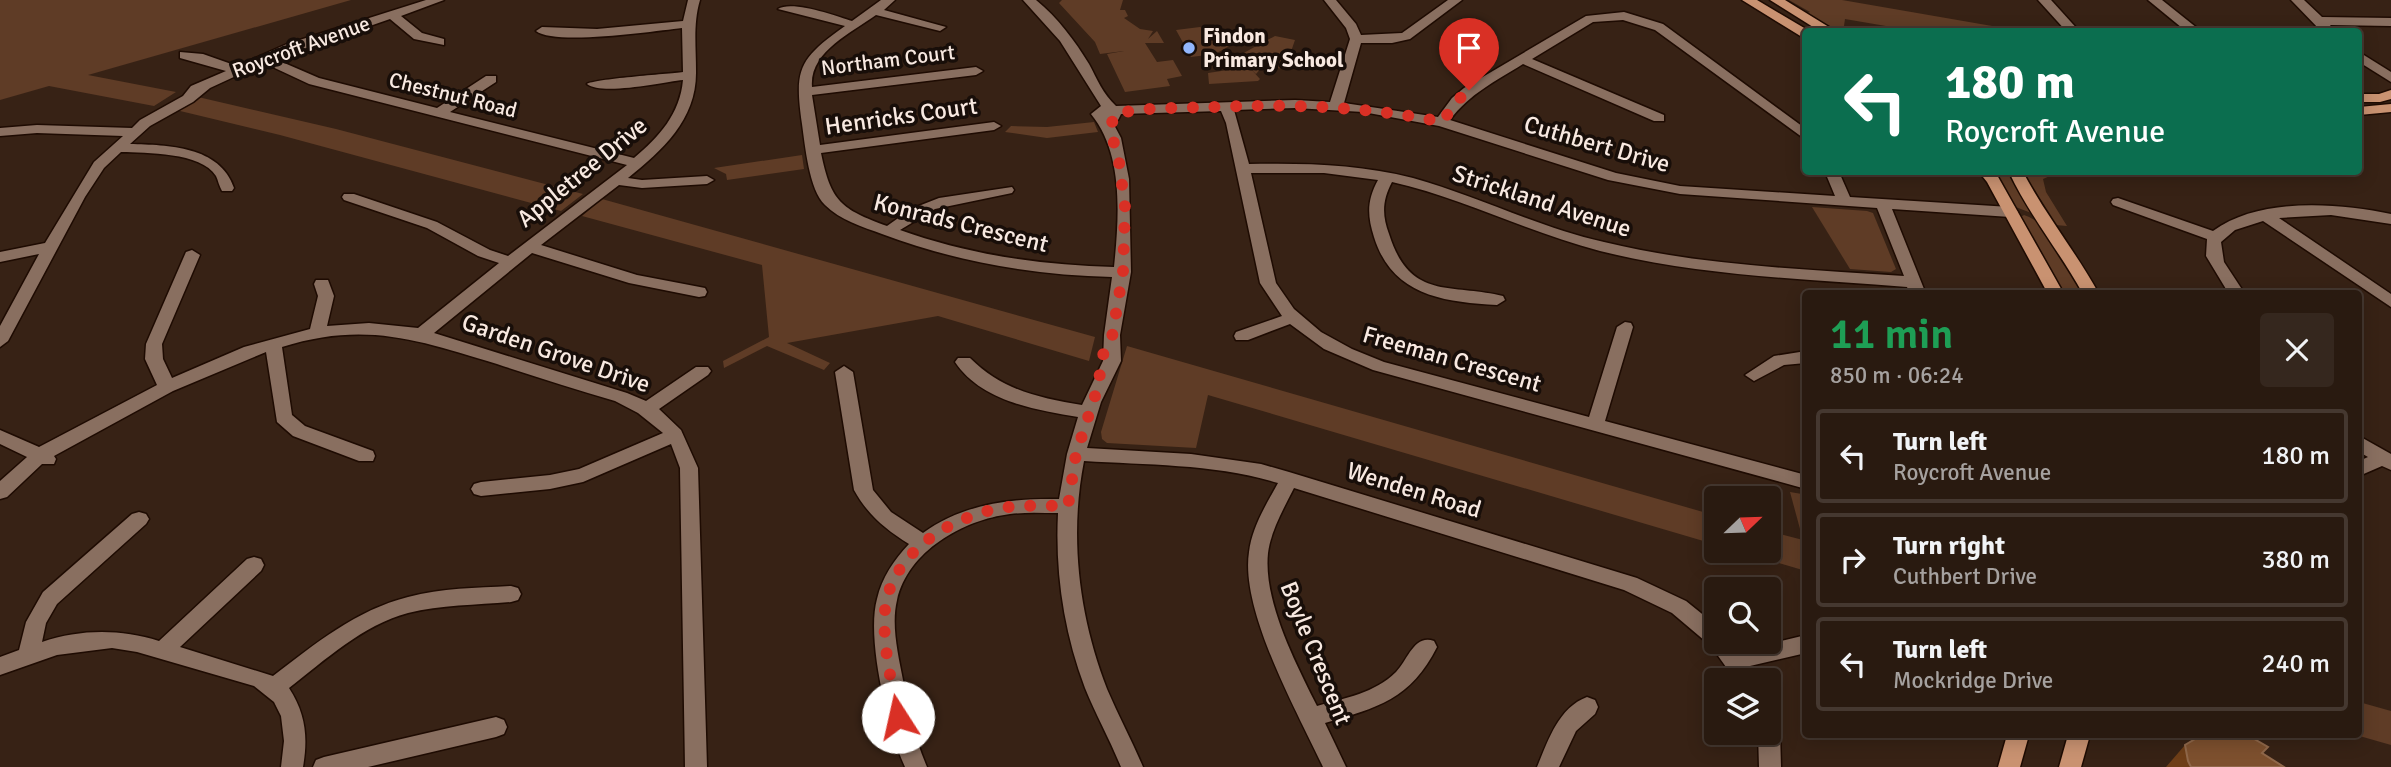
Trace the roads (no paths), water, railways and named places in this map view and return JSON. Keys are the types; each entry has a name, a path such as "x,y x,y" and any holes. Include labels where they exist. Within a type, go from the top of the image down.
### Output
{"main road":[{"path":"1748,0 1802,32"},
{"path":"1776,0 1824,28"},
{"path":"1779,18 1799,13"},
{"path":"2362,98 2380,98 2391,94"},
{"path":"2362,111 2391,108"},
{"path":"1989,175 2054,290"},
{"path":"2017,175 2027,195 2050,226 2089,290"},
{"name":"Cuthbert Drive","path":"2010,212 2031,215 2050,226"},
{"path":"2009,767 2017,738"},
{"path":"2070,767 2078,738"}],"street":[{"name":"Roycroft Avenue","path":"0,341 85,184 115,148 133,132 205,85 235,70 263,58 439,0"},
{"name":"Appletree Drive","path":"419,333 636,163 678,120 686,102 687,24 694,0"},
{"name":"Konrads Crescent","path":"889,0 812,58 805,72 818,178 830,201 861,223 1006,263 1040,269 1123,272"},
{"path":"1029,0 1043,12 1081,62 1109,113 1124,195 1123,272 1112,337 1112,360 1099,384 1076,454 1068,506 1068,565 1083,645 1105,708 1132,767"},
{"path":"1330,0 1352,27 1356,39 1346,67 1340,106"},
{"path":"1356,39 1392,39 1406,36 1456,0"},
{"path":"2044,0 2070,28"},
{"path":"2154,0 2191,28"},
{"path":"2301,2 2326,28"},
{"path":"784,9 803,11 854,25"},
{"path":"874,11 940,27"},
{"path":"392,15 418,36 440,42"},
{"path":"1442,122 1462,95 1590,19 1615,15 1639,19 1665,32 1802,133"},
{"path":"2319,21 2391,22"},
{"path":"542,30 566,33 687,24"},
{"path":"186,55 203,58 235,70"},
{"name":"Chestnut Road","path":"263,58 314,81 636,163"},
{"path":"1521,59 1658,118"},
{"path":"2364,60 2391,78"},
{"path":"2364,60 2391,86"},
{"name":"Northam Court","path":"806,92 976,71"},
{"path":"594,84 622,84 688,75"},
{"path":"439,113 491,79"},
{"name":"Cuthbert Drive","path":"1109,113 1231,112 1340,106 1442,122 1603,174 1657,186 1706,193 2010,212"},
{"name":"Freeman Crescent","path":"1231,112 1264,273 1273,293 1292,318 1327,344 1359,359 1802,481"},
{"name":"Henricks Court","path":"814,150 994,126"},
{"path":"0,132 37,129 133,132"},
{"path":"115,148 158,150 202,159 213,163 225,174 227,188"},
{"name":"Strickland Avenue","path":"1242,169 1326,168 1387,177 1439,192 1546,231 1630,253 1717,267 1916,288"},
{"path":"1833,175 1844,202"},
{"path":"1387,177 1376,195 1374,209 1387,253 1394,266 1424,285 1470,298 1497,300"},
{"path":"614,180 642,184 707,180"},
{"path":"889,232 907,216 927,205 1007,190"},
{"path":"349,197 432,225 484,253 510,262"},
{"path":"2118,202 2216,237"},
{"path":"1883,205 1916,288"},
{"path":"2235,290 2213,254 2216,237 2233,223 2318,209 2391,219"},
{"path":"2267,216 2391,302"},
{"path":"0,257 50,247"},
{"path":"530,247 635,279 699,292"},
{"path":"167,387 154,359 154,344 192,255"},
{"path":"317,332 326,296 322,284"},
{"path":"1242,336 1292,318"},
{"path":"1595,426 1625,327"},
{"name":"Garden Grove Drive","path":"0,492 41,458 135,403 227,359 273,343 317,332 369,328 419,333 600,390 648,408 675,435 686,456 690,482 696,767"},
{"path":"273,343 283,418 299,431 366,456"},
{"path":"1754,375 1780,360 1802,357"},
{"path":"964,362 981,379 1015,398 1089,412"},
{"path":"648,408 702,371"},
{"path":"844,372 865,494 879,514 924,543"},
{"path":"481,489 550,482 583,475 675,435"},
{"path":"0,436 41,458"},
{"path":"0,445 22,458 41,458"},
{"path":"2362,445 2387,461"},
{"name":"Wenden Road","path":"1076,454 1220,464 1289,479 1630,584 1679,607 1704,628"},
{"name":"Garden Grove Drive","path":"0,498 41,458"},
{"path":"2362,468 2387,461"},
{"name":"Boyle Crescent","path":"1289,479 1263,535 1258,568 1269,618 1335,767"},
{"path":"916,767 898,717 886,643 887,597 898,573 924,543 955,523 994,510 1068,506"},
{"path":"29,654 36,622 50,598 139,519"},
{"path":"163,650 254,565"},
{"path":"275,687 346,633 391,611 437,600 511,594"},
{"path":"0,666 57,646 93,640 126,640 260,679 275,687 287,700 295,717 297,741 292,767"},
{"path":"1734,661 1802,645"},
{"path":"1312,717 1367,701 1390,691 1410,674 1426,647"},
{"name":"Wenden Road","path":"1729,654 1739,668"},
{"path":"1548,767 1568,724 1587,707"},
{"path":"324,767 496,727"},
{"path":"1769,745 1770,767"}],"place":[{"name":"Findon Primary School","path":"1189,48"}]}
